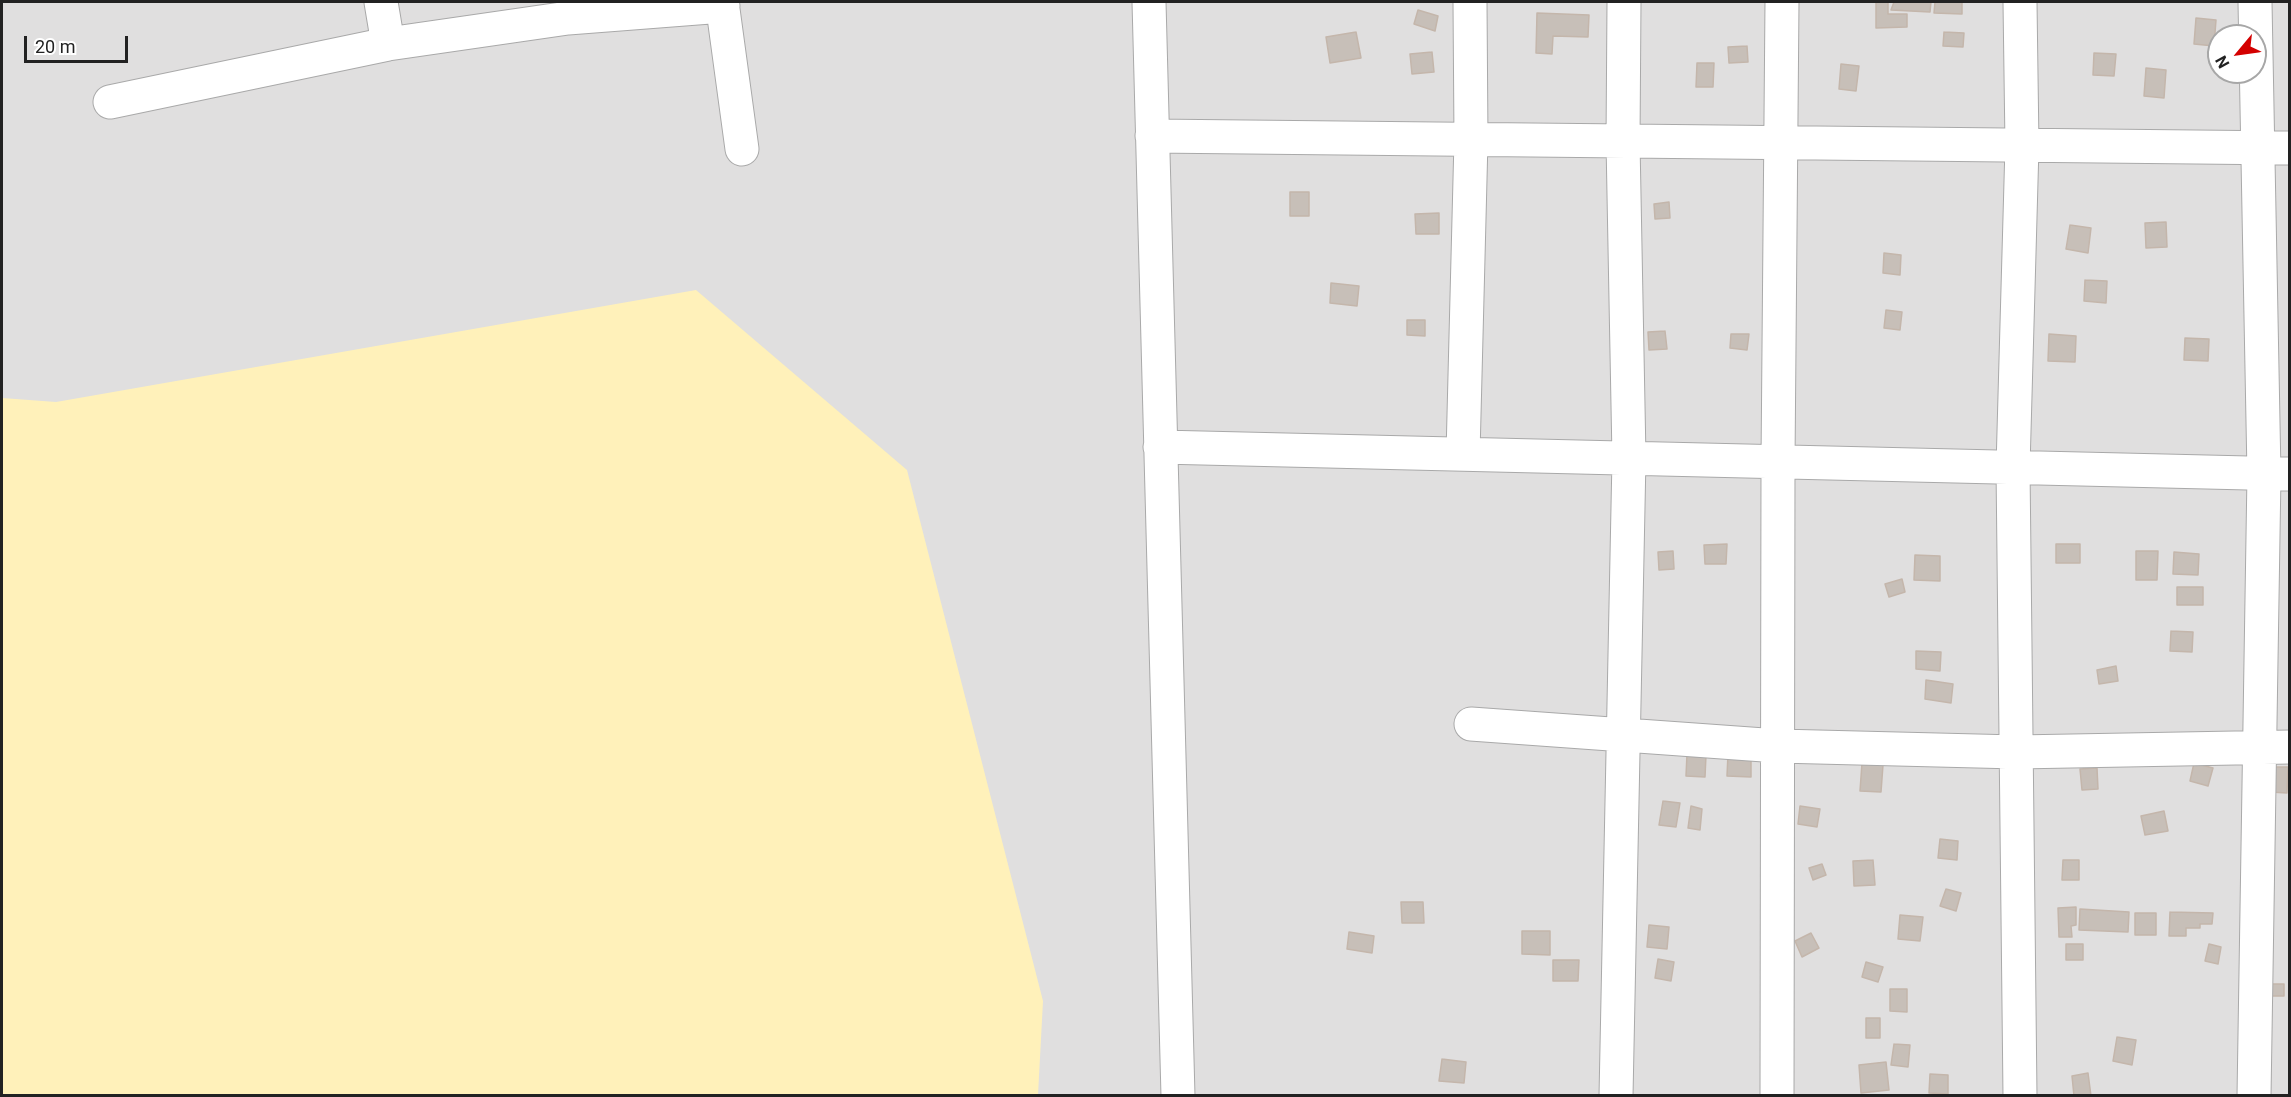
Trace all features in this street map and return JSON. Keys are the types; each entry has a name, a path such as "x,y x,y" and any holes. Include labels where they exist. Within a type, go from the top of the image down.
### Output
{"street":[{"path":"381,2 388,44"},
{"path":"1149,2 1178,1095"},
{"path":"1463,454 1472,140 1470,2"},
{"path":"1616,1095 1629,458 1623,142 1624,2"},
{"path":"1777,1095 1778,462 1782,2"},
{"path":"2020,2 2022,146 2013,467 2020,1095"},
{"path":"2254,1095 2274,747 2277,474 2274,148 2255,2"},
{"path":"110,102 388,44 566,10 722,4 742,149"},
{"path":"1152,136 2274,148"},
{"path":"1160,447 2277,474"},
{"path":"1471,724 1778,746 2017,752 2274,747"}],"shaded area":[{"path":"2,2 2289,2 2289,1095 2,1095"}],"sand":[{"path":"696,290 907,470 1043,1001 1038,1095 2,1095 2,398 56,402"}],"building":[{"path":"1876,2 1888,2 1888,14 1907,14 1907,27 1876,28"},
{"path":"1894,2 1931,2 1930,12 1891,10"},
{"path":"1935,2 1962,2 1962,14 1934,13"},
{"path":"1418,10 1438,16 1435,31 1414,24"},
{"path":"1537,13 1589,15 1588,37 1553,36 1552,54 1536,53"},
{"path":"2196,18 2216,20 2216,24 2207,24 2207,45 2194,44"},
{"path":"1356,32 1361,58 1330,63 1326,37"},
{"path":"1944,32 1964,33 1963,47 1943,46"},
{"path":"1747,46 1748,62 1729,63 1728,47"},
{"path":"1432,52 1434,72 1412,74 1410,54"},
{"path":"2094,53 2116,54 2114,76 2093,75"},
{"path":"1697,63 1714,63 1713,87 1696,87"},
{"path":"1841,64 1859,66 1856,91 1839,89"},
{"path":"2146,68 2166,70 2164,98 2144,96"},
{"path":"1290,192 1309,192 1309,216 1290,216"},
{"path":"1669,202 1670,218 1655,219 1654,204"},
{"path":"1439,213 1439,234 1416,234 1415,214"},
{"path":"2166,222 2167,247 2146,248 2145,223"},
{"path":"2070,225 2091,228 2088,253 2066,249"},
{"path":"1884,253 1901,255 1900,275 1883,273"},
{"path":"2085,280 2107,281 2106,303 2084,301"},
{"path":"1331,283 1359,286 1357,306 1330,303"},
{"path":"1886,310 1902,312 1900,330 1884,328"},
{"path":"1407,320 1425,320 1425,336 1407,335"},
{"path":"1665,331 1667,349 1649,350 1648,332"},
{"path":"1731,334 1749,334 1747,350 1730,348"},
{"path":"2049,334 2076,336 2075,362 2048,361"},
{"path":"2185,338 2209,339 2208,361 2184,360"},
{"path":"1727,544 1726,564 1705,564 1704,545"},
{"path":"2056,544 2080,544 2080,563 2056,563"},
{"path":"1673,551 1674,569 1659,570 1658,552"},
{"path":"2136,551 2158,551 2157,580 2136,580"},
{"path":"2174,552 2199,554 2198,575 2173,574"},
{"path":"1915,555 1940,556 1940,581 1914,580"},
{"path":"1902,579 1905,592 1889,597 1885,584"},
{"path":"2177,587 2203,587 2203,605 2177,605"},
{"path":"2171,631 2193,632 2192,652 2170,651"},
{"path":"1916,651 1941,652 1940,671 1916,669"},
{"path":"2116,666 2118,681 2099,684 2097,670"},
{"path":"1926,680 1953,684 1951,703 1925,699"},
{"path":"1687,754 1706,755 1705,777 1686,776"},
{"path":"1728,754 1751,756 1751,777 1727,776"},
{"path":"1862,763 1883,765 1881,792 1860,791"},
{"path":"2194,763 2213,768 2208,786 2190,781"},
{"path":"2270,767 2288,767 2287,793 2270,792"},
{"path":"2097,768 2098,789 2082,790 2080,769"},
{"path":"1663,801 1680,803 1676,827 1659,825"},
{"path":"1691,806 1702,809 1700,830 1688,828"},
{"path":"1800,806 1820,809 1817,827 1798,824"},
{"path":"2164,811 2168,831 2145,835 2141,816"},
{"path":"1940,839 1958,841 1957,860 1938,858"},
{"path":"1873,860 1875,885 1854,886 1853,861"},
{"path":"2063,860 2079,860 2079,880 2062,880"},
{"path":"1822,864 1826,875 1813,880 1809,868"},
{"path":"1946,889 1961,893 1956,911 1940,906"},
{"path":"1401,902 1423,902 1424,923 1402,923"},
{"path":"2076,907 2076,925 2071,926 2072,937 2059,937 2058,908"},
{"path":"2080,909 2129,912 2128,932 2079,930"},
{"path":"2170,912 2213,913 2212,924 2200,924 2200,928 2186,928 2186,936 2169,936"},
{"path":"2135,913 2156,913 2156,935 2135,935"},
{"path":"1900,915 1923,917 1920,941 1898,939"},
{"path":"1649,925 1669,927 1667,949 1647,947"},
{"path":"1522,931 1550,931 1550,955 1522,954"},
{"path":"1349,932 1374,936 1372,953 1347,949"},
{"path":"1811,933 1819,948 1802,957 1795,941"},
{"path":"2066,944 2083,944 2083,960 2066,960"},
{"path":"2209,944 2221,947 2218,964 2205,961"},
{"path":"1658,959 1674,962 1671,981 1655,978"},
{"path":"1553,960 1579,960 1578,981 1553,981"},
{"path":"1866,962 1883,967 1878,982 1862,977"},
{"path":"2271,984 2284,984 2284,996 2271,996"},
{"path":"1890,989 1907,989 1907,1012 1890,1011"},
{"path":"1866,1018 1880,1018 1880,1038 1866,1038"},
{"path":"2117,1037 2136,1040 2132,1065 2113,1061"},
{"path":"1894,1044 1910,1045 1908,1067 1891,1065"},
{"path":"1442,1059 1466,1062 1464,1083 1439,1081"},
{"path":"1886,1062 1889,1090 1861,1093 1859,1065"},
{"path":"2088,1073 2091,1096 2074,1096 2072,1076"},
{"path":"1930,1074 1948,1075 1948,1094 1929,1093"}]}
